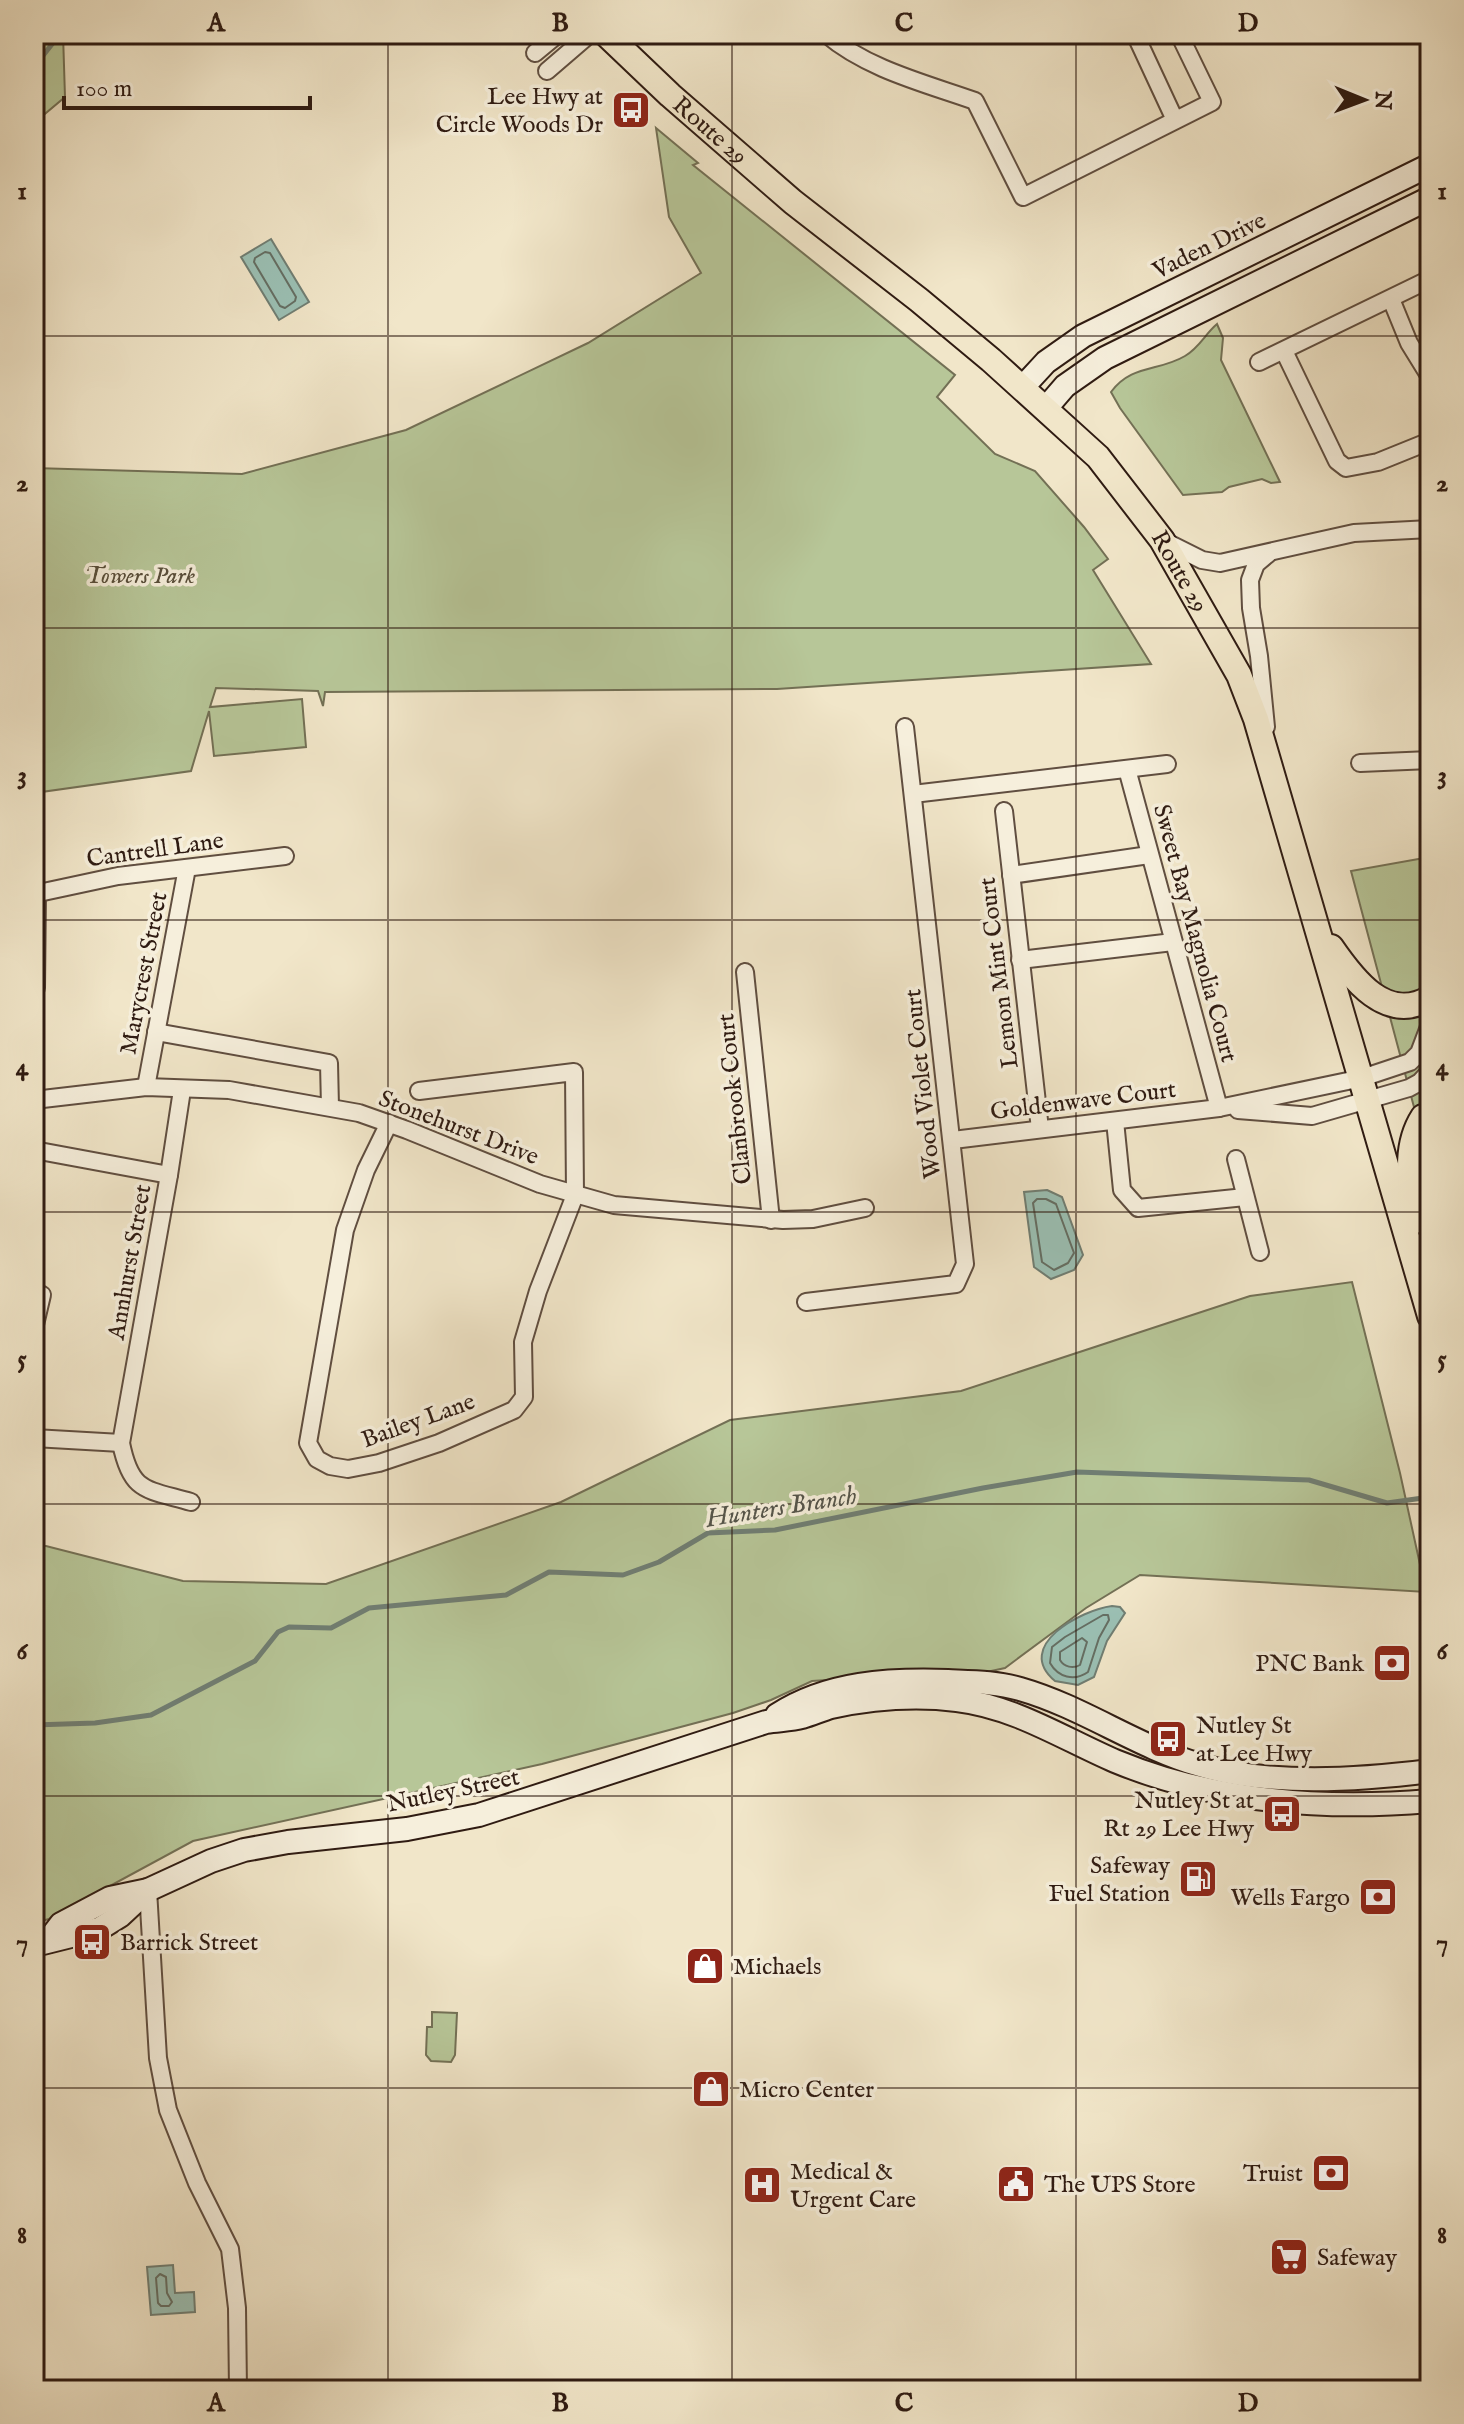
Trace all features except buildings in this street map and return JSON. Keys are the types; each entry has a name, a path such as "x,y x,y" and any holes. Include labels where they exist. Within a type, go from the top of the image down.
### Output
{"main road":[{"name":"Route 29","path":"606,34 670,95 793,202 919,300 1046,408 1098,457 1162,540 1239,675 1269,757 1430,1316"},
{"name":"Vaden Drive","path":"1022,388 1046,362 1083,336 1430,165"},
{"path":"1046,408 1065,386 1105,358 1430,198"},
{"path":"1319,928 1348,971 1367,992 1395,1005 1409,1006 1430,998"},
{"path":"1421,1287 1410,1152 1413,1135 1428,1112"},
{"name":"Nutley Street","path":"766,1722 806,1698 853,1686 927,1681 979,1683 1020,1689 1174,1757 1229,1772 1299,1778 1367,1777 1430,1771"},
{"name":"Nutley Street","path":"41,1944 99,1929 120,1916 148,1890 211,1861 244,1850 407,1829 479,1815 766,1722 883,1698 956,1700 1000,1708 1026,1717 1114,1760 1153,1775 1220,1793 1327,1805 1430,1801"}],"street":[{"path":"535,53 558,34"},
{"path":"547,71 590,34"},
{"path":"826,34 846,51 975,101 1023,197 1212,102 1179,34"},
{"path":"1135,34 1175,120"},
{"path":"1259,362 1430,279"},
{"path":"1391,299 1409,343 1427,366"},
{"path":"1284,351 1337,461 1346,468 1378,462 1430,441"},
{"path":"1162,540 1202,560 1220,563 1354,533 1430,529"},
{"path":"1269,553 1256,564 1250,580 1269,757"},
{"name":"Wood Violet Court","path":"806,1302 956,1284 965,1264 905,727"},
{"path":"1360,763 1430,760"},
{"path":"913,794 1167,764"},
{"name":"Sweet Bay Magnolia Court","path":"1127,769 1219,1108"},
{"name":"Lemon Mint Court","path":"1004,811 1040,1129"},
{"path":"1011,875 1149,855"},
{"name":"Cantrell Lane","path":"36,894 102,878 285,856"},
{"name":"Marycrest Street","path":"146,1087 187,868"},
{"path":"36,894 36,988"},
{"path":"1020,960 1173,942"},
{"name":"Clanbrook Court","path":"745,972 771,1220"},
{"path":"1365,1090 1419,1053 1430,1024"},
{"path":"156,1032 329,1063 330,1107"},
{"path":"1365,1090 1409,1088 1430,1071"},
{"path":"419,1091 574,1072 575,1195"},
{"name":"Stonehurst Drive","path":"34,1100 146,1087 229,1090 330,1107 389,1123 540,1184 614,1205 771,1220 813,1219 865,1208"},
{"name":"Annhurst Street","path":"121,1443 182,1090"},
{"name":"Goldenwave Court","path":"953,1140 1365,1090"},
{"name":"Goldenwave Court","path":"1219,1108 1312,1116 1365,1090"},
{"path":"1115,1121 1122,1190 1138,1208 1245,1197"},
{"name":"Bailey Lane","path":"389,1123 366,1170 345,1230 322,1352 308,1443 317,1459 330,1466 348,1469 379,1463 439,1443 514,1410 524,1397 523,1342 538,1291 575,1195"},
{"path":"34,1150 169,1175"},
{"path":"1236,1159 1260,1252"},
{"path":"34,1291 42,1295 34,1329"},
{"path":"34,1438 121,1443 125,1464 135,1482 143,1488 191,1502"},
{"path":"148,1890 158,2058 168,2110 197,2183 230,2249 237,2308 238,2390"}],"green space":[{"path":"63,34 65,97 34,123 34,36"},
{"name":"Towers Park","path":"656,128 698,163 693,165 955,375 937,397 995,454 1035,471 1084,527 1108,559 1093,570 1151,664 777,689 325,692 323,706 318,691 216,688 210,707 302,699 306,747 214,756 209,711 191,771 34,793 34,468 242,474 406,430 588,343 701,273 669,217"},
{"path":"1217,324 1223,338 1221,360 1280,482 1271,483 1262,479 1229,487 1222,492 1183,495 1111,392 1128,377 1185,356"},
{"path":"1430,859 1430,1167 1351,871"},
{"path":"1352,1282 1426,1592 1140,1575 1086,1608 1005,1668 968,1676 886,1676 812,1681 733,1713 542,1764 193,1841 49,1919 34,1923 34,1546 46,1546 183,1581 326,1584 561,1502 730,1420 961,1391 1250,1296"},
{"path":"432,2012 457,2013 455,2055 451,2062 431,2061 426,2055 427,2027 432,2027"}],"water":[{"path":"271,239 309,302 279,320 241,257"},
{"path":"1047,1190 1062,1197 1083,1255 1074,1270 1051,1279 1034,1267 1024,1192"},
{"path":"1112,1606 1120,1607 1125,1613 1107,1641 1094,1677 1078,1685 1055,1681 1044,1668 1042,1655 1046,1643 1069,1622"},
{"path":"173,2265 175,2293 194,2292 195,2312 151,2315 147,2267"}],"waterway":[{"path":"34,67 60,34"},
{"name":"Hunters Branch","path":"34,1725 95,1723 151,1715 255,1661 278,1632 289,1627 331,1628 369,1608 506,1595 549,1572 623,1575 659,1562 708,1533 775,1530 1077,1472 1309,1480 1387,1503 1430,1497"}],"place":[{"name":"Lee Hwy at Circle Woods Dr","path":"631,110"},
{"name":"PNC Bank","path":"1392,1663"},
{"name":"Nutley St at Lee Hwy","path":"1168,1739"},
{"name":"Nutley St at Rt 29 Lee Hwy","path":"1282,1814"},
{"name":"Safeway Fuel Station","path":"1198,1879"},
{"name":"Wells Fargo","path":"1378,1897"},
{"name":"Barrick Street","path":"92,1942"},
{"name":"Michaels","path":"705,1966"},
{"name":"Micro Center","path":"711,2089"},
{"name":"Truist","path":"1331,2173"},
{"name":"The UPS Store","path":"1016,2184"},
{"name":"Medical & Urgent Care","path":"762,2185"},
{"name":"Safeway","path":"1289,2257"}]}
